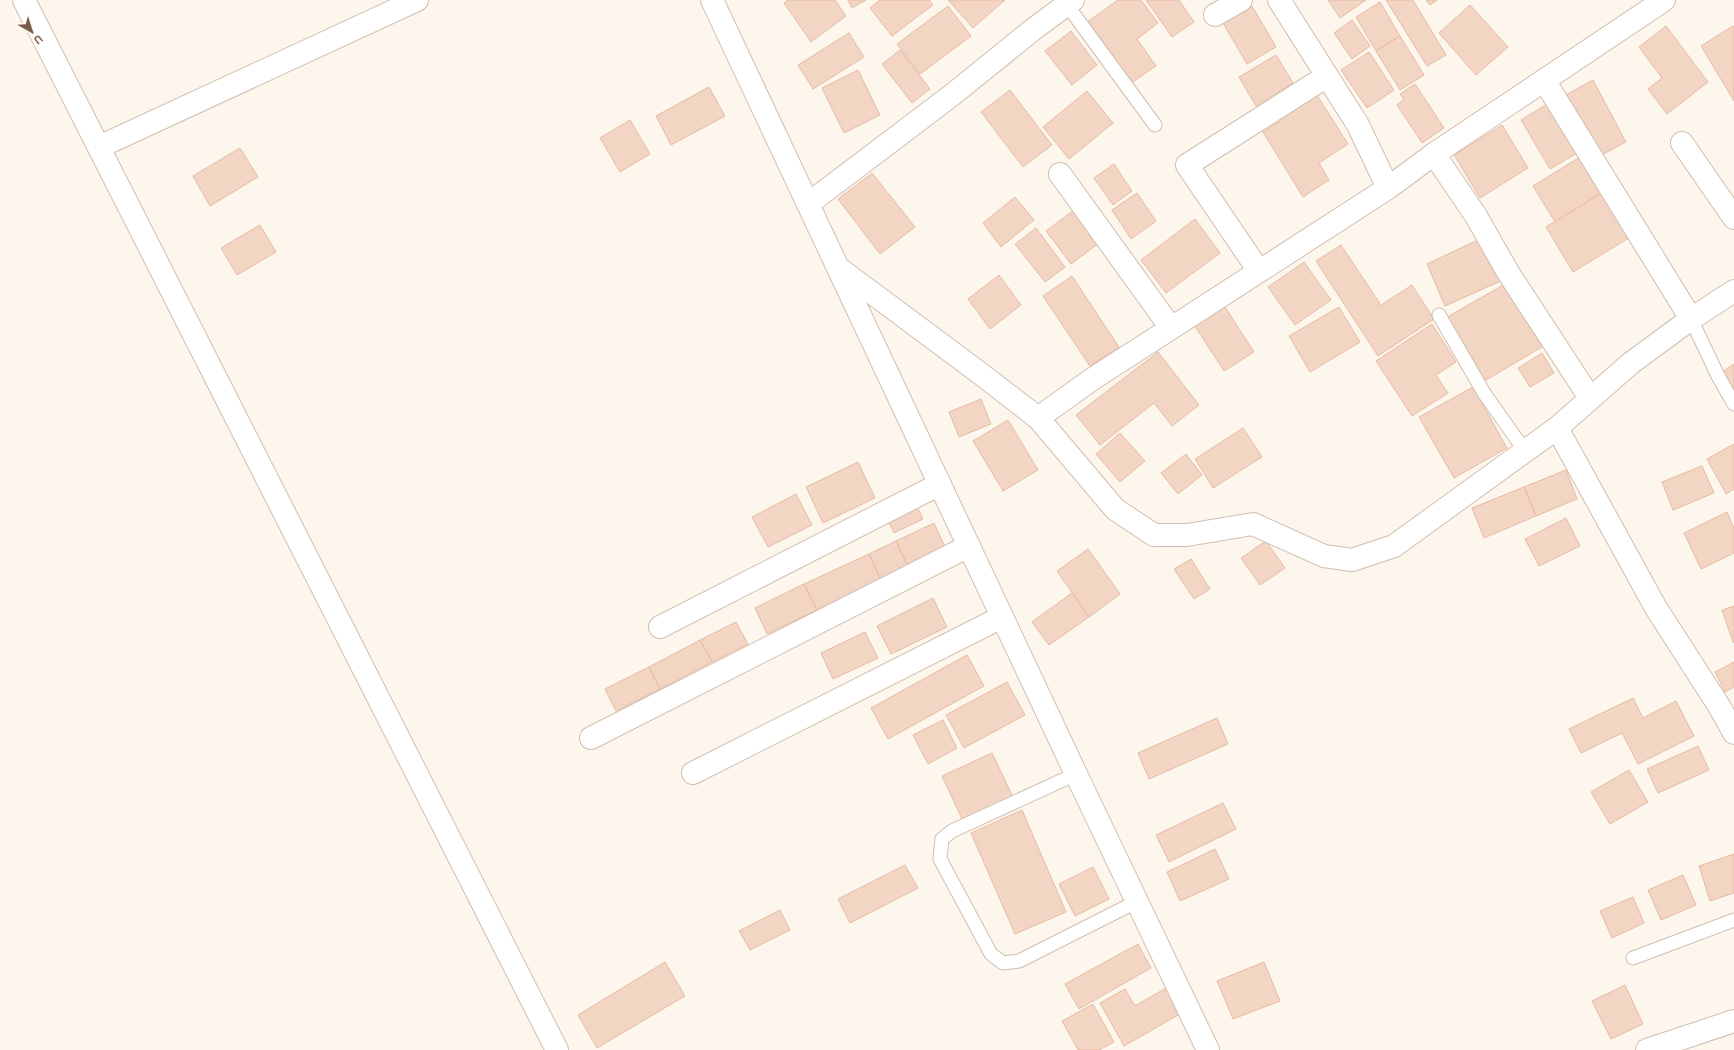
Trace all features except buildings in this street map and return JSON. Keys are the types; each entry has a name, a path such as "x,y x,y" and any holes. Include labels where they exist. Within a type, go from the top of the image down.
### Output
{"street":[{"path":"24,0 557,1050"},
{"path":"99,148 417,0"},
{"path":"712,0 1076,774 1208,1050"},
{"path":"1215,16 1241,0"},
{"path":"1279,0 1358,125 1388,188"},
{"path":"1038,418 1091,380 1388,188 1434,154 1664,0"},
{"path":"808,204 952,95 1035,28 1070,2"},
{"path":"1259,271 1187,165 1327,76"},
{"path":"1544,80 1691,319"},
{"path":"1682,143 1734,218"},
{"path":"1434,154 1476,216 1509,274 1590,398"},
{"path":"1060,174 1171,328"},
{"path":"838,267 1038,418 1114,509 1154,534 1187,534 1253,524 1324,556 1352,560 1394,546 1557,428 1631,363 1691,319 1734,291"},
{"path":"1557,428 1656,608 1727,703 1734,732"},
{"path":"660,627 940,484"},
{"path":"590,738 969,546"},
{"path":"693,773 1002,617"},
{"path":"1647,1050 1734,1021"}],"lane":[{"path":"1070,2 1155,125"},
{"path":"1439,315 1484,393 1525,451"},
{"path":"1691,319 1718,376 1734,404"},
{"path":"1076,774 952,831 942,839 940,859 991,954 1003,963 1020,961 1138,901"},
{"path":"1632,958 1734,920"}]}
